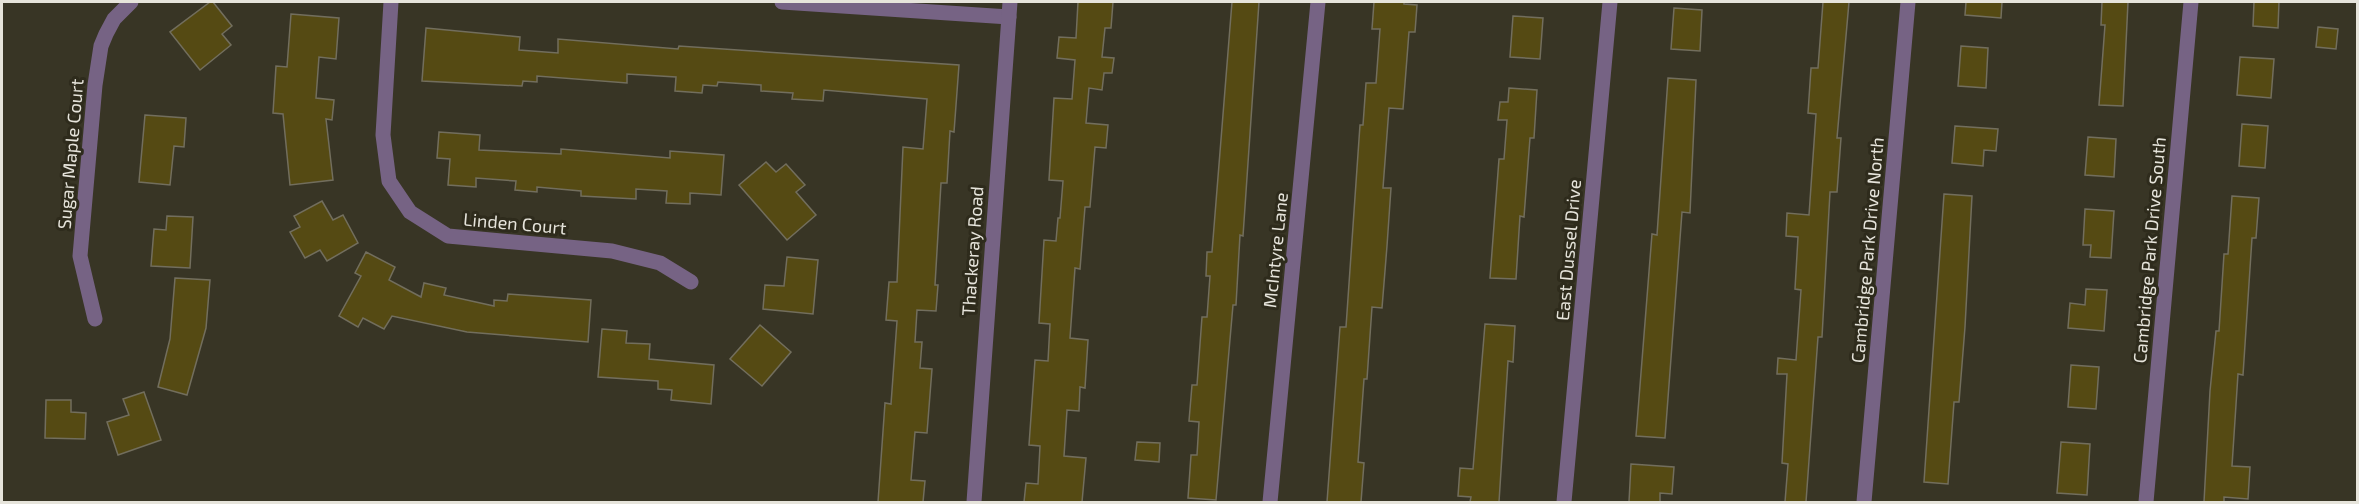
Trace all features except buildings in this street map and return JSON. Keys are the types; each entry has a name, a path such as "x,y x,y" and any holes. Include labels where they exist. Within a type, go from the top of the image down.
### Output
{"street":[{"name":"Sugar Maple Court","path":"95,319 80,256 95,85 101,46 106,34 114,19 131,2"},
{"name":"Linden Court","path":"391,2 383,135 389,181 410,212 448,236 612,251 660,262 691,282"},
{"path":"782,2 1009,17"},
{"name":"Thackeray Road","path":"974,502 1010,2"},
{"name":"McIntyre Lane","path":"1270,502 1318,2"},
{"name":"East Dussel Drive","path":"1564,502 1610,2"},
{"name":"Cambridge Park Drive North","path":"1864,502 1908,2"},
{"name":"Cambridge Park Drive South","path":"2146,502 2191,2"}]}
